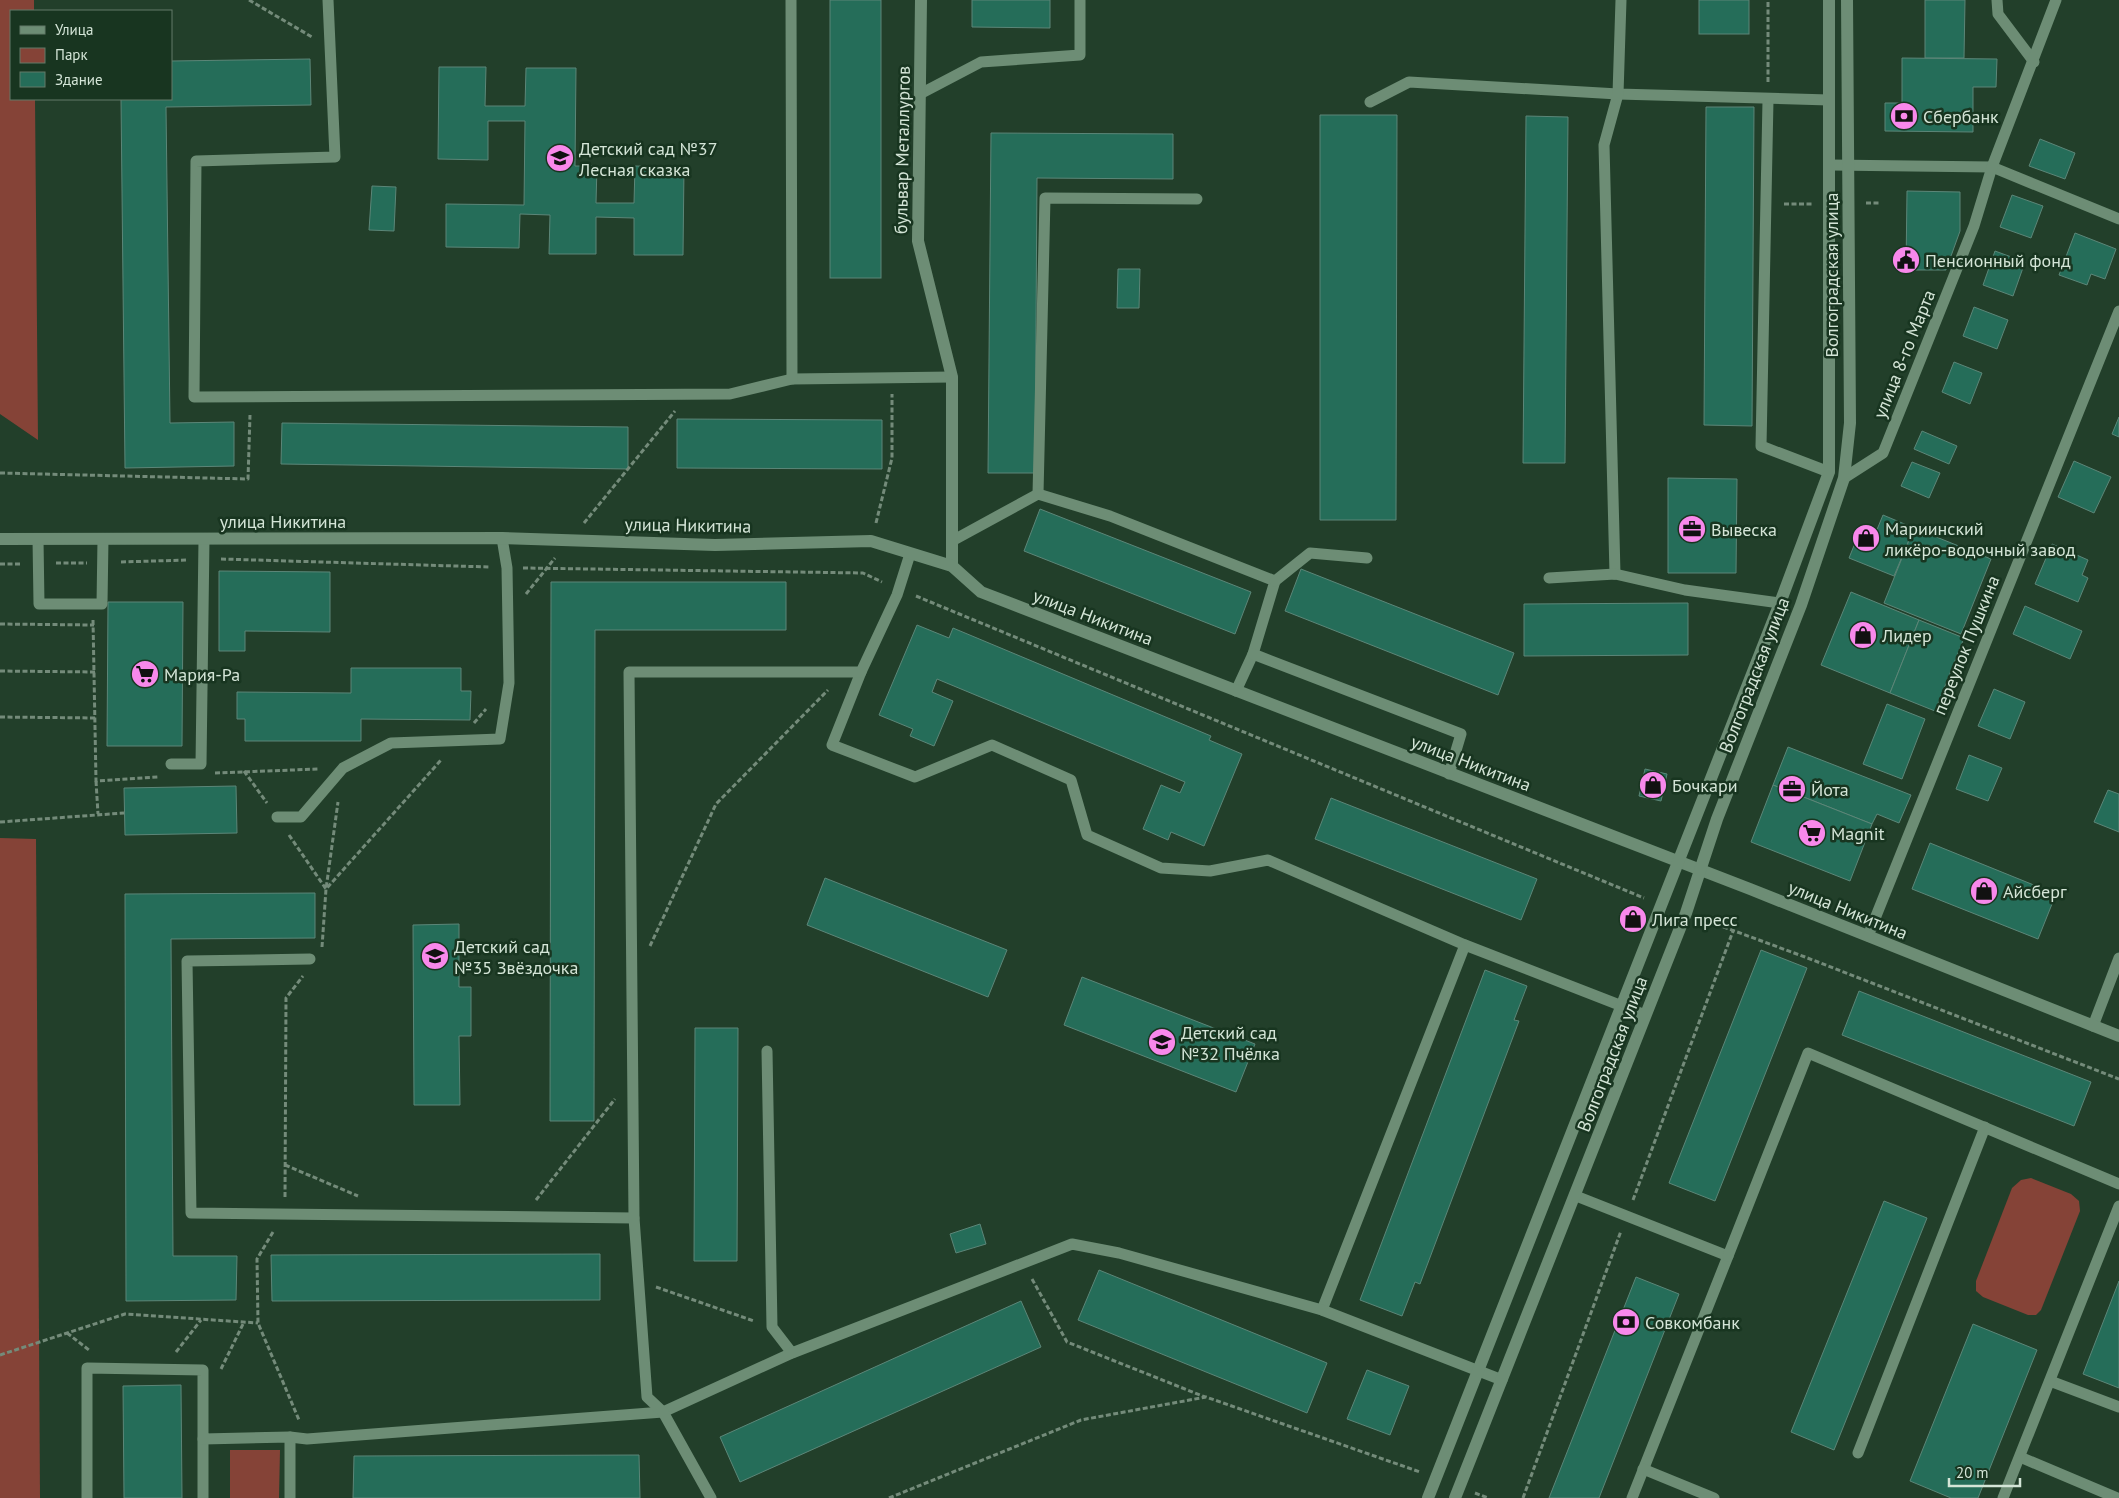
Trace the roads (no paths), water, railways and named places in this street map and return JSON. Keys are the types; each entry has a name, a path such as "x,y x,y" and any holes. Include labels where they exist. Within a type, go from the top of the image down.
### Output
{"main road":[{"name":"бульвар Металлургов","path":"921,0 918,241 952,377 952,566"},
{"path":"1428,1498 1780,604 1830,472 1829,0"},
{"name":"Волгоградская улица","path":"1455,1498 1576,1196 1686,913 1717,819 1801,605 1844,478 1850,422 1847,0"},
{"name":"улица Никитина","path":"0,539 502,538 715,545 871,541 952,566 981,592 1700,870 2119,1036"}],"lane":[{"path":"328,0 335,157 196,161 194,397 730,394 792,379 952,377"},
{"path":"791,0 792,379"},
{"path":"920,94 981,62 1080,54 1080,0"},
{"path":"1615,574 1604,145 1618,94 1621,0"},
{"path":"1998,0 1998,14 2034,62"},
{"name":"улица 8-го Марта","path":"1844,478 1883,453 1974,226 1992,167 2034,62 2056,0"},
{"path":"1370,102 1409,82 1618,94 1768,100 1829,100"},
{"path":"1768,100 1761,446 1830,472"},
{"path":"1830,165 1992,167 2119,219"},
{"path":"1038,494 1045,198 1197,199"},
{"name":"переулок Пушкина","path":"1868,936 2119,311"},
{"path":"952,542 1038,494 1110,516 1275,581"},
{"path":"276,817 301,817 343,768 391,742 500,739 509,683 507,568 502,538"},
{"path":"38,539 39,604 102,604 103,539"},
{"path":"171,764 201,764 204,539"},
{"path":"1236,691 1253,654 1275,581 1310,553 1367,558"},
{"path":"910,554 898,589 861,672 832,746 915,776 992,745 1071,780 1087,835 1162,868 1210,871 1268,860 1464,945 1645,1015"},
{"path":"1549,578 1615,574 1685,590 1780,604"},
{"path":"1253,654 1461,734 1449,774"},
{"path":"711,1498 663,1412 647,1397 634,1218 629,672 861,672"},
{"path":"1322,1310 1464,945"},
{"path":"2093,1026 2119,958"},
{"path":"310,959 187,960 191,1213 634,1218"},
{"path":"767,1051 772,1327 792,1353"},
{"path":"1632,1498 1808,1053 2119,1184"},
{"path":"1858,1453 1985,1127"},
{"path":"1576,1196 1728,1256"},
{"path":"2003,1498 2119,1206"},
{"path":"203,1439 290,1437 306,1439 663,1412 792,1353 1072,1244 1119,1253 1322,1310 1502,1380"},
{"path":"88,1498 87,1368 203,1370 203,1498"},
{"path":"2050,1381 2119,1406"},
{"path":"290,1437 290,1498"},
{"path":"2020,1457 2117,1498"},
{"path":"1643,1469 1714,1498"}],"place":[{"name":"Сбербанк","path":"1904,116"},
{"name":"Детский сад №37 Лесная сказка","path":"560,158"},
{"name":"Пенсионный фонд","path":"1906,260"},
{"name":"Вывеска","path":"1692,529"},
{"name":"Мариинский ликёро-водочный завод","path":"1866,538"},
{"name":"Лидер","path":"1863,635"},
{"name":"Мария-Ра","path":"145,674"},
{"name":"Бочкари","path":"1653,785"},
{"name":"Йота","path":"1792,789"},
{"name":"Magnit","path":"1812,833"},
{"name":"Айсберг","path":"1984,891"},
{"name":"Лига пресс","path":"1633,919"},
{"name":"Детский сад №35 Звёздочка","path":"435,956"},
{"name":"Детский сад №32 Пчёлка","path":"1162,1042"},
{"name":"Совкомбанк","path":"1626,1322"}]}
